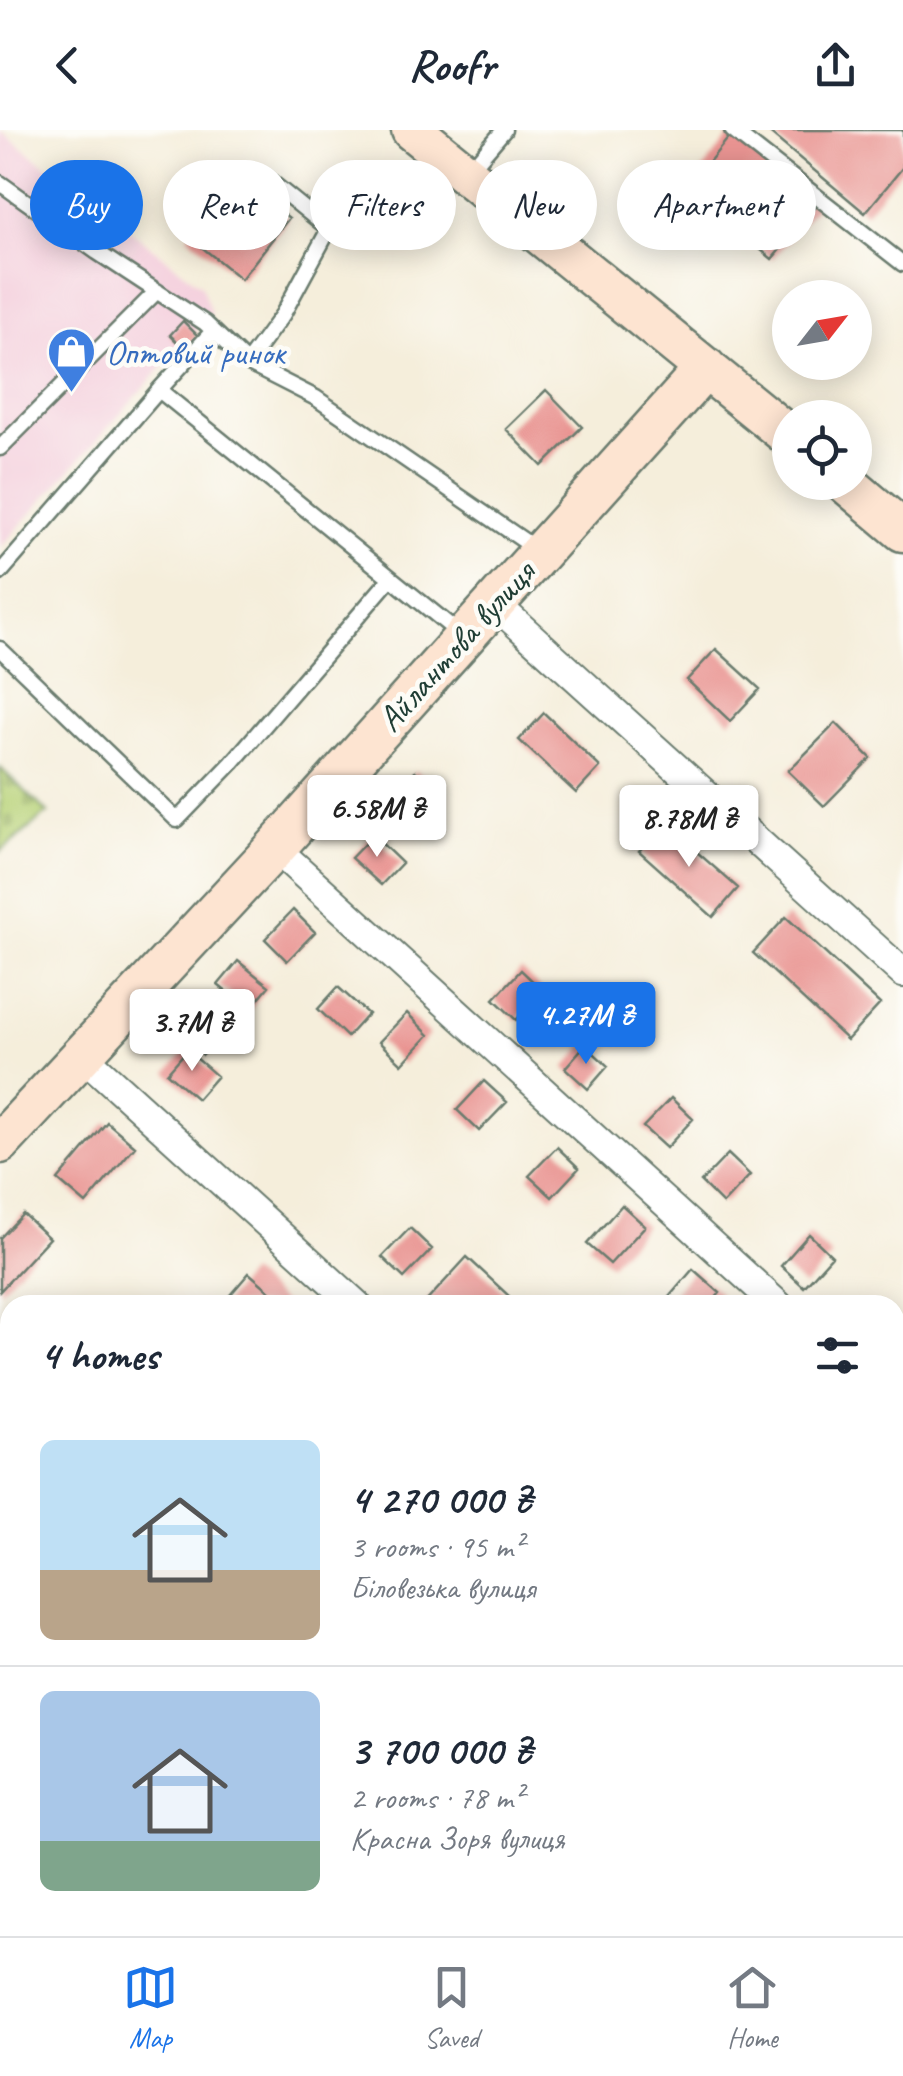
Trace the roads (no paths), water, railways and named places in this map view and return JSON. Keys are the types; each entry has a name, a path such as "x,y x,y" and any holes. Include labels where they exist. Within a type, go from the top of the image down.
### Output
{"street":[{"path":"412,130 772,422"},
{"name":"Айлантова вулиця","path":"0,1142 274,848 706,368"},
{"path":"866,500 903,531"},
{"path":"495,604 903,973"},
{"path":"274,848 767,1295"},
{"path":"82,1054 346,1295"}],"lane":[{"path":"467,174 504,130"},
{"path":"732,130 903,264"},
{"path":"0,182 213,331 247,362 316,398 541,552"},
{"path":"247,362 283,314 328,229 290,198"},
{"path":"0,448 157,291"},
{"path":"0,573 213,331"},
{"path":"158,390 465,637"},
{"path":"0,649 177,820 232,763 390,579"}],"place":[{"name":"Оптовий ринок","path":"71,394"}]}
